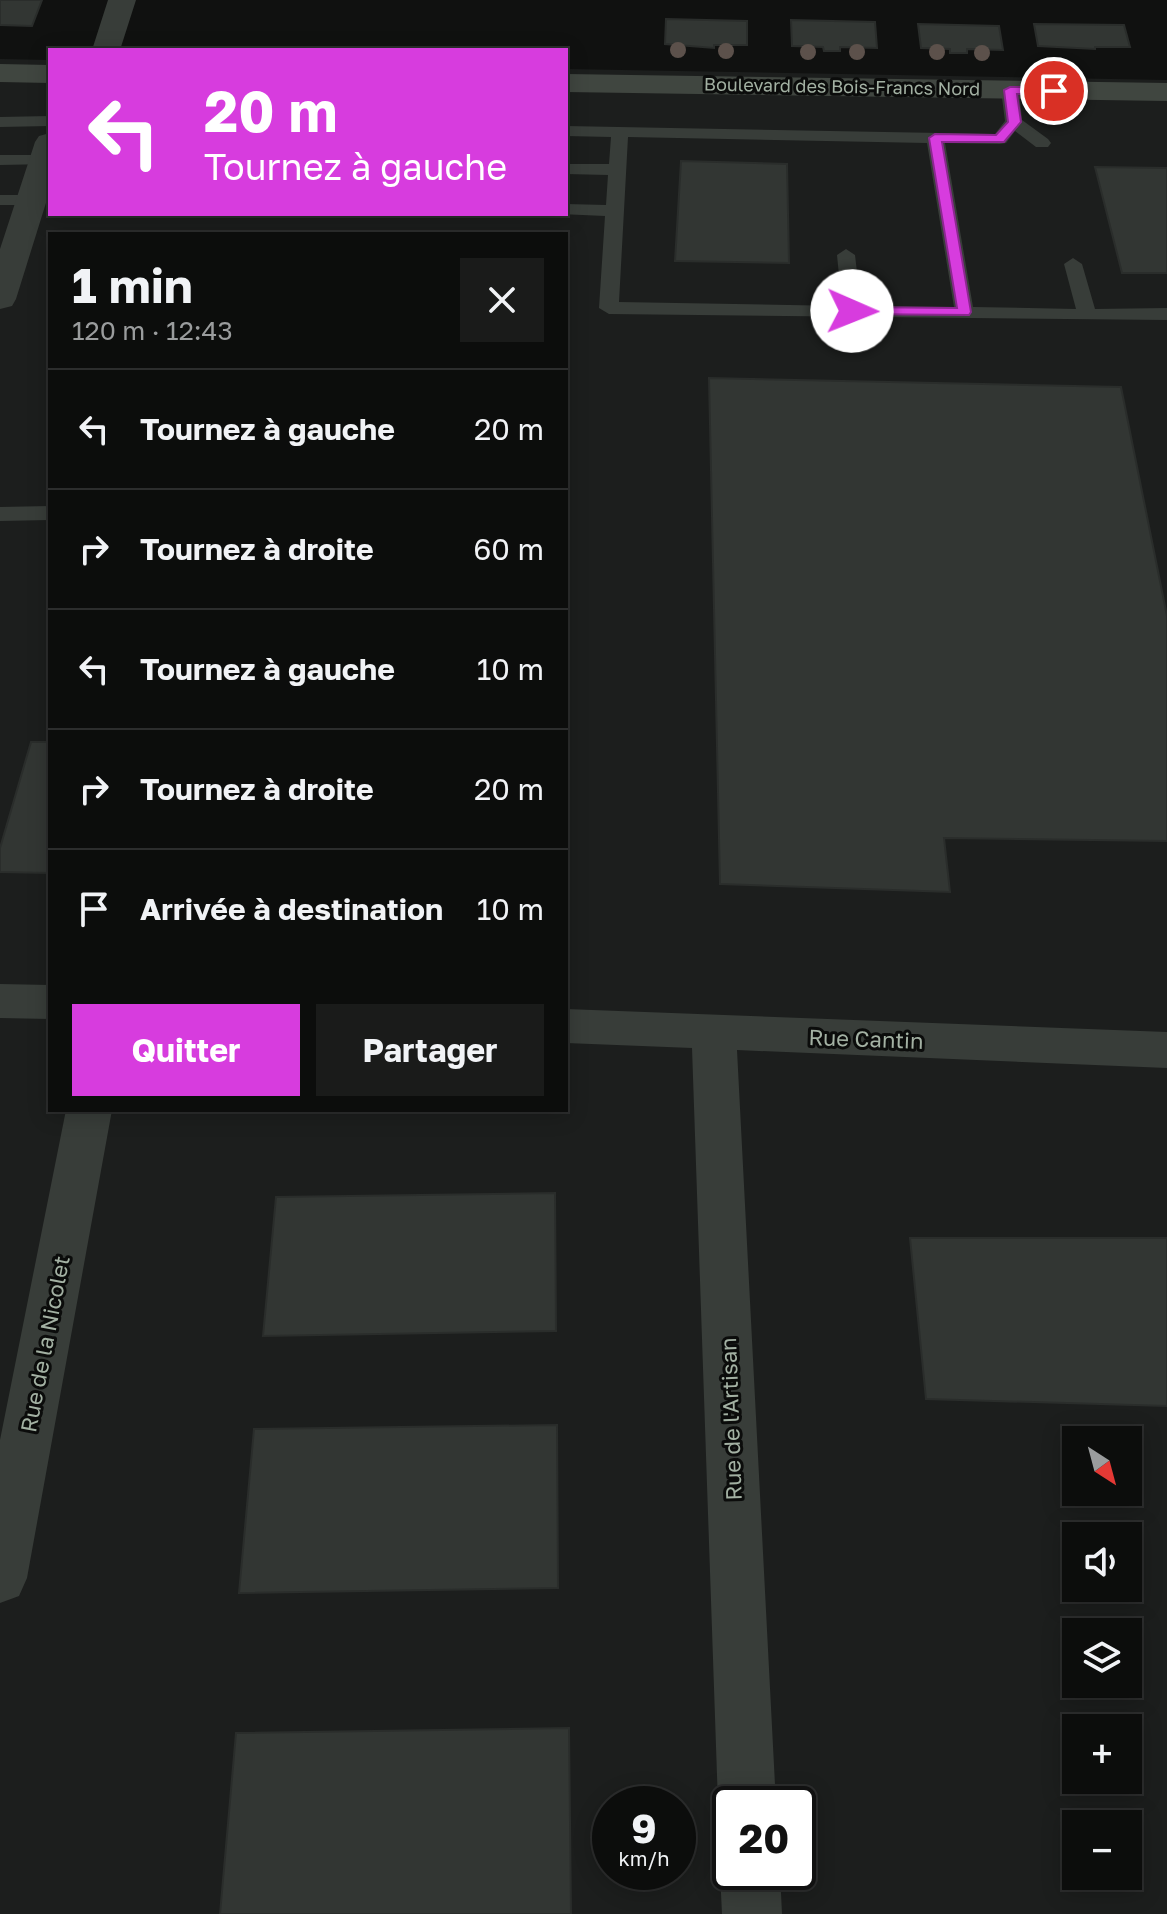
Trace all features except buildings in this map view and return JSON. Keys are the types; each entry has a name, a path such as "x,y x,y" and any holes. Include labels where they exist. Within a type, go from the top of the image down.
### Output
{"street":[{"path":"107,48 122,0"},
{"path":"0,73 48,74"},
{"name":"Boulevard des Bois-Francs Nord","path":"568,83 1167,92"},
{"path":"0,299 43,173"},
{"path":"0,1001 48,1002"},
{"name":"Rue Cantin","path":"568,1026 1167,1050"},
{"name":"Rue de l'Artisan","path":"714,1034 746,1786"},
{"name":"Rue de la Nicolet","path":"0,1578 89,1112"},
{"path":"751,1890 752,1914"}],"lane":[{"path":"1010,90 1014,122 1042,143"},
{"path":"0,122 48,121"},
{"path":"568,131 1000,139 1014,122"},
{"path":"620,132 609,308 1167,314"},
{"path":"935,138 964,312"},
{"path":"0,160 43,173"},
{"path":"568,169 618,170"},
{"path":"0,200 43,173"},
{"path":"568,210 615,211"},
{"path":"846,255 852,311"},
{"path":"1073,264 1087,315"},
{"path":"0,514 48,513"}],"shaded area":[{"path":"0,59 48,60 48,216 568,216 568,69 1167,80 1167,1914 0,1914"}],"route":[{"path":"852,311 964,312 935,138 1000,139 1014,122 1010,90 1054,91"}]}
